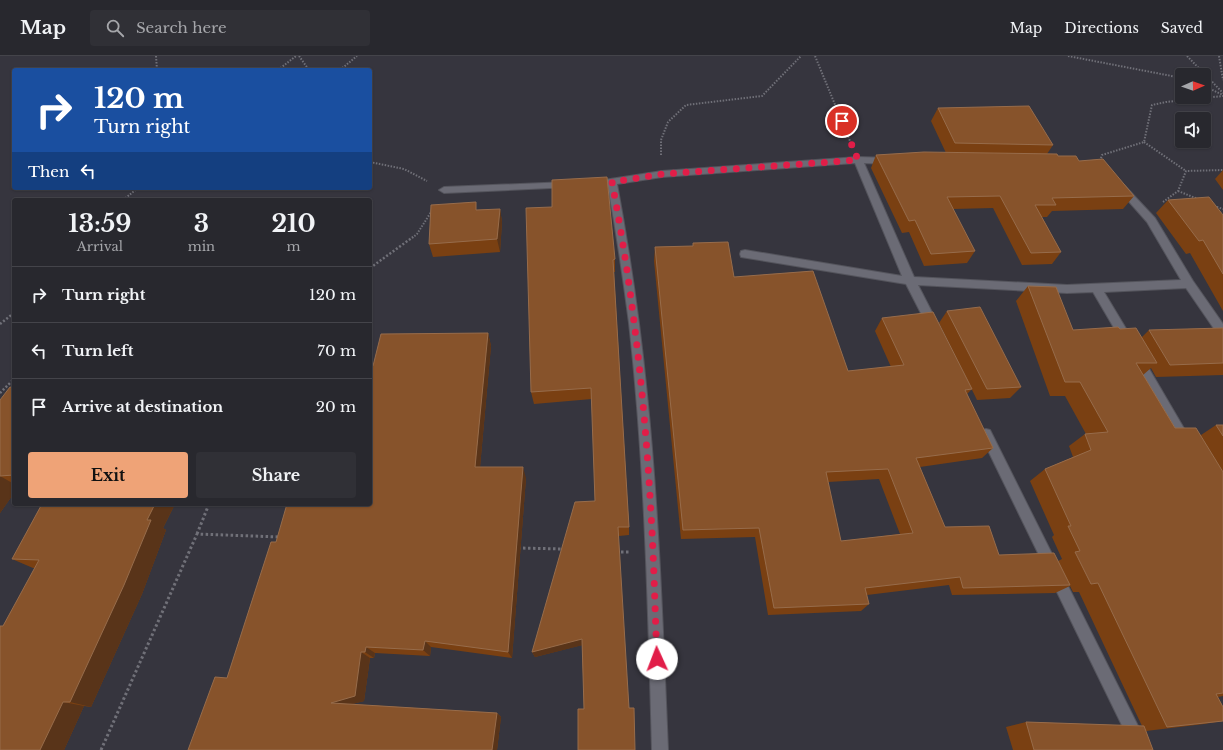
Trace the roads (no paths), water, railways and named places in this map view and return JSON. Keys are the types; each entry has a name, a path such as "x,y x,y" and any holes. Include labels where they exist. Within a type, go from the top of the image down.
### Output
{"street":[{"path":"858,160 910,281 939,338"},
{"path":"597,183 662,174 858,160 897,161"},
{"path":"1100,163 1151,220 1189,284 1223,333"},
{"path":"612,182 623,235 639,363 653,553 660,750"},
{"path":"444,190 574,184"},
{"path":"745,254 910,281 1067,289 1189,284"},
{"path":"1096,288 1190,451"},
{"path":"981,423 1142,750"}]}
